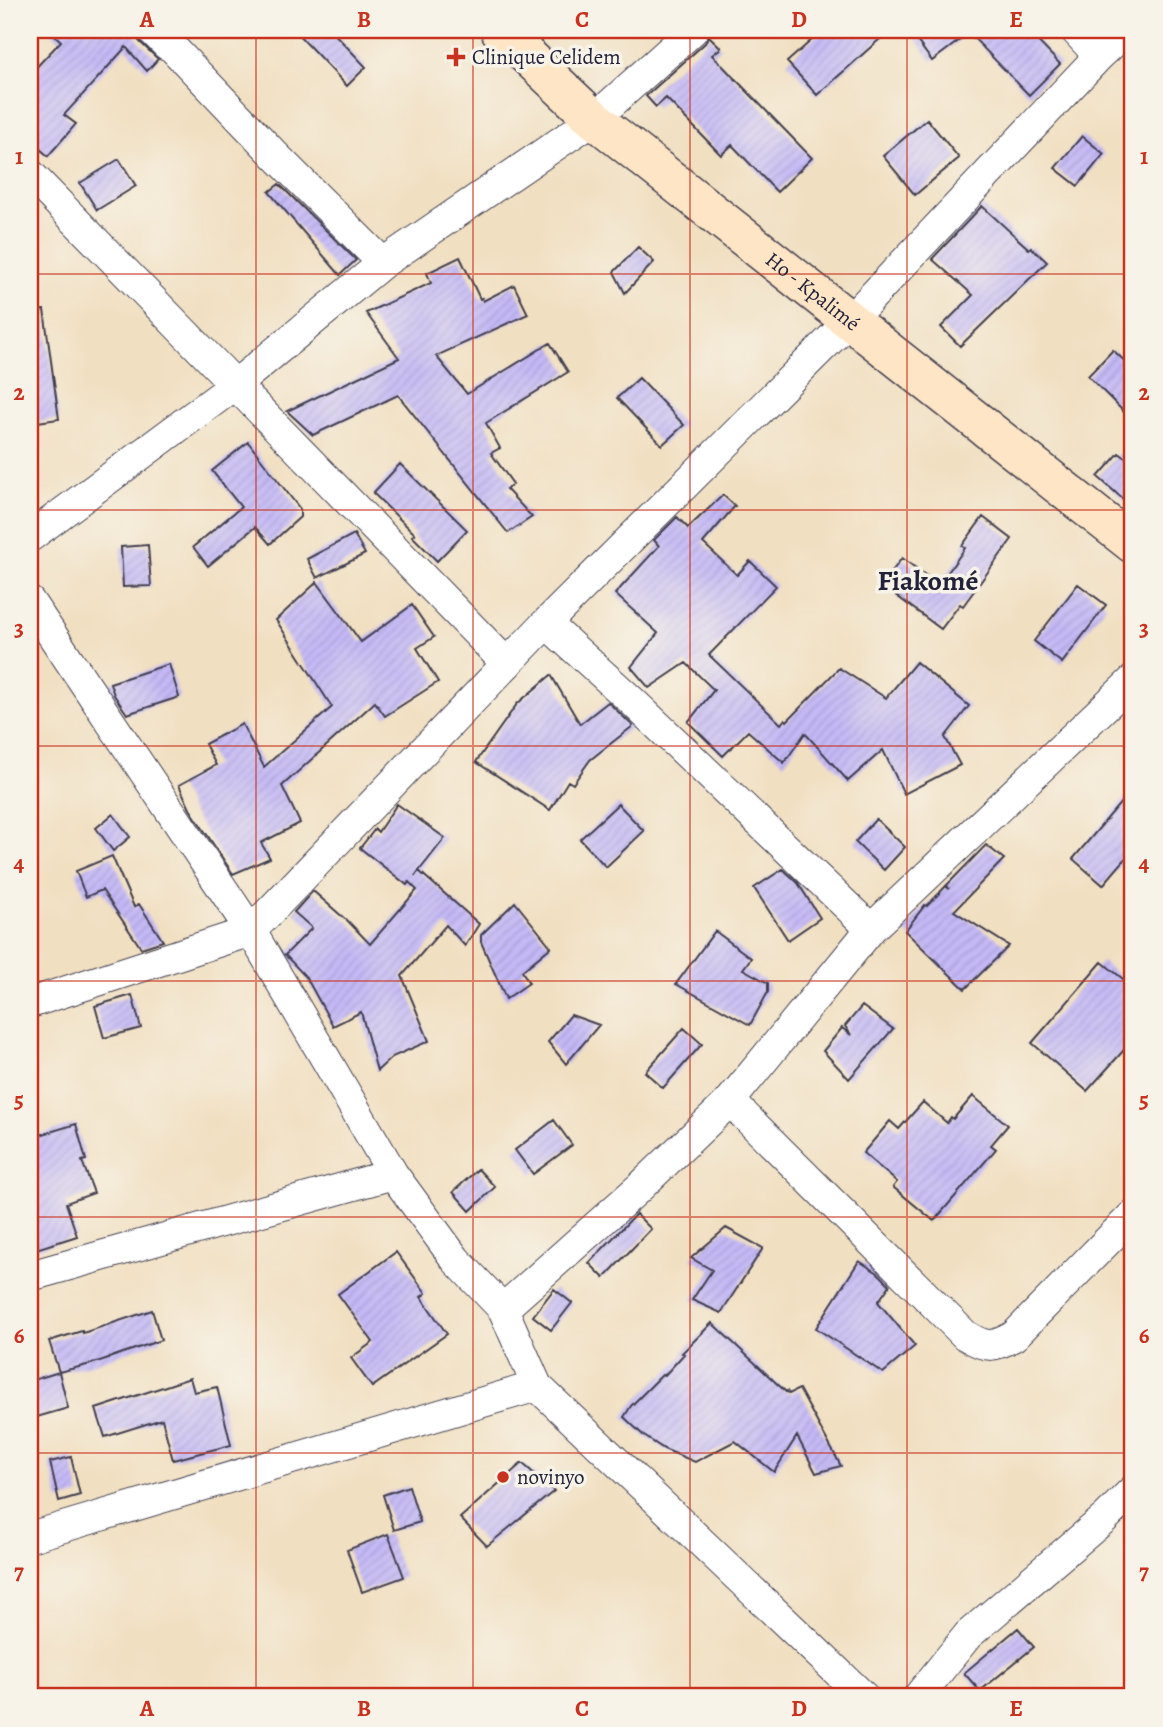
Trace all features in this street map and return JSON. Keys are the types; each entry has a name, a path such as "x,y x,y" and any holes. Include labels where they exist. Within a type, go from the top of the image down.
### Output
{"main road":[{"name":"Ho - Kpalimé","path":"500,30 594,119 1133,544"}],"street":[{"path":"152,30 171,46 383,263"},
{"path":"30,537 235,385 383,263 594,119 693,30"},
{"path":"1075,30 1099,56"},
{"path":"30,1003 251,931 546,624 849,321 1099,56 1127,30"},
{"path":"30,174 507,664"},
{"path":"30,602 251,931 393,1174 456,1260 503,1309 537,1386 864,1697"},
{"path":"546,624 632,701 871,929"},
{"path":"503,1309 639,1188 730,1101 871,929 1133,680"},
{"path":"730,1101 965,1335 979,1344 990,1346 1002,1343 1014,1335 1133,1215"},
{"path":"30,1276 393,1174"},
{"path":"30,1537 537,1386"},
{"path":"918,1697 968,1635 1105,1518 1133,1490"}],"building":[{"path":"49,30 135,30 140,42 158,59 147,71 126,47 64,115 76,124 48,156 30,140 30,74 61,41"},
{"path":"294,30 331,30 366,67 347,86"},
{"path":"823,30 890,30 817,95 787,62"},
{"path":"909,30 1027,30 1060,64 1029,95 969,33 932,61"},
{"path":"709,36 721,48 712,55 812,158 777,192 732,145 721,155 666,98 656,107 646,96 705,43"},
{"path":"927,119 959,158 915,195 883,156"},
{"path":"1082,136 1104,154 1078,186 1055,168"},
{"path":"119,159 136,186 97,210 80,183"},
{"path":"279,184 356,260 340,275 269,192"},
{"path":"982,206 1047,262 960,346 941,327 973,295 932,259"},
{"path":"638,247 654,262 625,293 614,272"},
{"path":"460,257 480,299 483,301 514,285 528,314 436,356 467,394 550,343 568,372 486,423 500,448 491,453 513,484 506,489 532,517 508,533 398,395 313,435 287,411 399,358 366,313 431,283 427,273"},
{"path":"44,310 59,419 30,423 30,311"},
{"path":"1113,350 1133,369 1133,421 1088,376"},
{"path":"639,378 684,425 662,445 617,398"},
{"path":"248,442 300,509 300,517 270,544 255,527 208,566 193,547 241,507 212,471"},
{"path":"1119,453 1133,463 1133,508 1098,477"},
{"path":"400,464 467,530 437,561 412,536 415,534 373,493"},
{"path":"723,495 735,506 703,543 737,575 750,561 776,586 709,655 781,724 839,668 886,698 916,662 969,706 945,737 960,765 904,794 883,750 848,781 805,733 784,763 748,731 723,756 688,722 714,690 686,663 649,688 631,667 658,633 615,594 659,546 654,540 677,517 688,528"},
{"path":"983,517 1012,539 963,606 960,604 941,629 882,585 902,558 939,585"},
{"path":"354,534 365,554 317,578 307,559"},
{"path":"148,545 151,586 123,587 121,547"},
{"path":"317,582 361,642 412,605 434,637 417,648 438,682 385,716 375,702 282,786 300,823 261,843 270,858 233,874 190,809 179,785 216,765 205,744 242,724 264,767 332,707 276,620"},
{"path":"1078,584 1106,605 1062,663 1034,641"},
{"path":"169,664 179,697 127,714 114,695 110,683"},
{"path":"551,675 580,724 608,702 633,726 590,760 573,784 568,781 550,810 476,762 517,704"},
{"path":"1133,788 1133,850 1103,885 1073,859"},
{"path":"397,804 445,838 415,876 419,871 479,924 465,946 446,925 402,976 429,1041 392,1057 377,1071 361,1012 333,1026 306,977 285,955 312,928 294,912 313,891 370,944 417,890 360,848 375,829 378,832"},
{"path":"618,804 644,831 606,867 580,839"},
{"path":"113,814 130,837 113,851 96,828"},
{"path":"876,819 905,847 884,870 855,842"},
{"path":"986,845 1004,859 954,911 1009,946 965,989 905,931 925,905 946,886 949,889 947,885"},
{"path":"112,856 134,907 139,904 163,941 141,948 102,890 86,897 76,871"},
{"path":"783,869 798,883 820,918 788,940 754,888"},
{"path":"515,902 551,947 522,971 529,983 506,999 481,942 481,935"},
{"path":"715,931 751,958 743,969 768,983 768,992 750,1025 676,984"},
{"path":"1102,962 1133,987 1133,1040 1087,1091 1032,1043"},
{"path":"132,995 141,1028 104,1038 95,1006"},
{"path":"862,1006 893,1029 849,1079 823,1051 842,1028 851,1035 845,1026"},
{"path":"571,1015 599,1025 566,1064 548,1042"},
{"path":"684,1028 702,1044 663,1088 645,1072"},
{"path":"973,1096 1008,1125 991,1145 996,1149 934,1221 893,1187 897,1182 863,1153 890,1121 899,1129 923,1102 947,1123"},
{"path":"554,1120 572,1145 533,1174 515,1150"},
{"path":"76,1124 86,1160 82,1161 94,1193 66,1203 77,1236 30,1251 30,1138"},
{"path":"478,1169 495,1187 470,1211 453,1192"},
{"path":"636,1214 651,1229 604,1278 589,1263"},
{"path":"726,1228 763,1248 721,1313 692,1300 712,1270 691,1258"},
{"path":"396,1252 426,1293 421,1297 447,1334 372,1387 351,1358 373,1342 338,1294"},
{"path":"859,1261 878,1273 890,1285 878,1302 915,1346 883,1373 816,1328"},
{"path":"554,1289 572,1303 551,1330 533,1316"},
{"path":"152,1310 161,1340 59,1372 49,1341 82,1331 83,1333"},
{"path":"712,1323 786,1392 789,1394 799,1389 841,1466 816,1473 797,1436 774,1472 735,1441 695,1462 664,1449 644,1436 624,1417 631,1406 664,1376"},
{"path":"59,1372 68,1408 30,1419 30,1381"},
{"path":"190,1378 194,1392 217,1387 231,1445 173,1460 162,1419 105,1437 96,1409"},
{"path":"71,1457 80,1495 59,1501 50,1462"},
{"path":"522,1463 554,1491 487,1546 460,1518"},
{"path":"409,1486 420,1522 394,1530 383,1495"},
{"path":"388,1534 404,1577 362,1592 347,1550"},
{"path":"1018,1628 1034,1647 980,1691 964,1673"}],"place":[{"name":"Clinique Celidem","path":"456,57"},
{"name":"novinyo","path":"503,1477"}],"district":[{"name":"Fiakomé","path":"928,580"}]}
